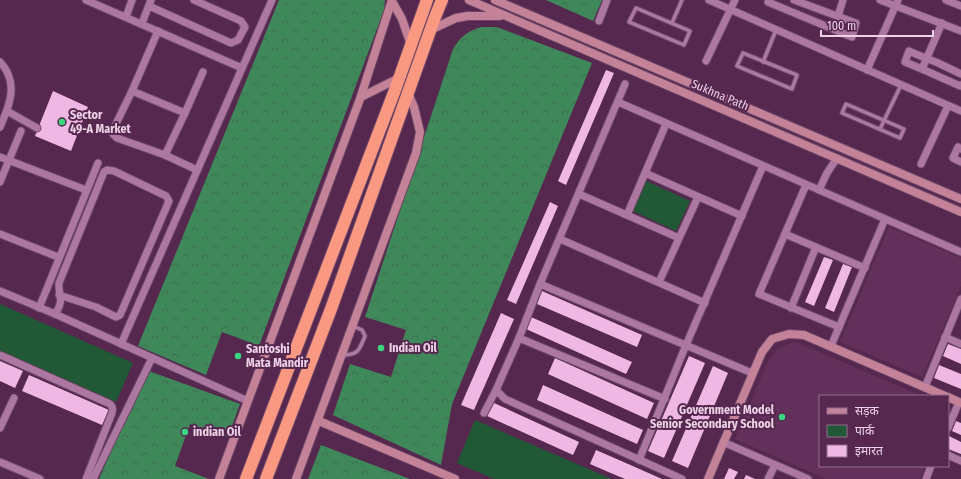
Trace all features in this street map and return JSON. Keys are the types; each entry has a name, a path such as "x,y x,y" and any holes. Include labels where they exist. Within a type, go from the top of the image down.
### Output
{"highway":[{"path":"246,479 399,78 427,0"},
{"path":"266,479 331,309 442,0"}],"street":[{"path":"86,0 242,68"},
{"path":"126,18 132,0"},
{"path":"142,24 150,3 231,43 238,40 245,28 241,21 194,0"},
{"path":"121,344 272,0"},
{"name":"Sukhna Path","path":"469,0 961,212"},
{"path":"599,21 607,0"},
{"path":"709,0 961,111"},
{"path":"706,61 735,0"},
{"path":"769,0 768,2 852,37 856,23 794,0"},
{"path":"838,16 843,0"},
{"path":"880,0 897,3 942,23 960,29"},
{"path":"946,0 961,6"},
{"path":"392,1 402,19 411,45"},
{"path":"219,479 361,97 392,1"},
{"name":"Sukhna Path","path":"499,1 961,199"},
{"path":"867,70 897,3"},
{"path":"430,30 456,18 468,16 507,16"},
{"path":"922,69 942,23"},
{"path":"158,31 113,130 113,134 117,138 165,155 197,170"},
{"path":"961,74 909,51 905,62 960,86 961,85"},
{"path":"0,62 9,76 12,87 7,111 0,127"},
{"path":"165,155 203,72"},
{"path":"361,97 399,78"},
{"path":"484,413 519,338 540,284 625,84"},
{"path":"132,91 185,113"},
{"path":"296,479 319,421 416,153 420,132 414,107 408,93"},
{"path":"618,102 961,252"},
{"path":"921,164 948,106"},
{"path":"7,111 37,128"},
{"path":"627,215 666,124"},
{"path":"0,182 21,131"},
{"path":"961,149 958,147 953,158 961,162"},
{"path":"0,157 86,190"},
{"path":"819,190 836,158"},
{"path":"39,308 58,257 98,163"},
{"path":"640,460 686,345 764,166"},
{"path":"55,314 61,303 59,296 59,283 104,172 107,170 114,171 168,198 169,201 120,314 116,317 96,307 59,296"},
{"path":"645,173 742,216"},
{"path":"806,185 759,294 839,327"},
{"path":"579,194 679,238"},
{"path":"659,282 698,197"},
{"path":"831,346 885,219"},
{"path":"0,234 58,257"},
{"path":"785,234 864,268"},
{"path":"560,239 705,302"},
{"path":"791,308 816,247"},
{"path":"540,284 752,373"},
{"path":"0,291 55,314 248,401"},
{"path":"925,387 961,299"},
{"path":"708,479 752,373 762,352 772,339 789,334 804,335 943,395"},
{"path":"945,337 961,344"},
{"path":"519,338 665,398"},
{"path":"0,355 112,406 112,413 86,479"},
{"path":"93,479 152,358"},
{"path":"496,390 505,400 682,479"},
{"path":"0,428 14,398"},
{"path":"949,398 960,403 949,426"},
{"path":"319,421 455,479"},
{"path":"723,442 808,479"},
{"path":"949,456 961,461"},
{"path":"0,462 40,479"},
{"path":"768,479 775,465"},
{"path":"926,479 931,467"}],"lane":[{"path":"672,23 682,0"},
{"path":"636,8 672,23 690,31 684,45 629,22 636,8"},
{"path":"763,62 776,30"},
{"path":"743,53 763,62 797,75 792,89 737,66 743,53"},
{"path":"880,129 901,85"},
{"path":"846,104 904,129 900,138 880,129 842,113 846,104"},
{"path":"342,355 352,355 356,353 365,336 362,330 353,326"}],"shaded area":[{"path":"889,227 961,258 961,286 922,377 840,342"},
{"name":"Government Model Senior Secondary School","path":"796,342 920,395 819,395 819,467 925,467 920,479 826,479 735,439 768,361 777,350 788,344"}],"green space":[{"path":"279,0 385,0 384,10 259,346 222,332 206,375 138,346"},
{"path":"546,0 602,0 593,21"},
{"path":"482,27 496,27 592,63 452,404 441,465 333,415 350,364 391,377 406,330 365,317 453,49 465,35"},
{"path":"646,181 690,201 676,231 633,211"},
{"path":"0,304 133,363 116,402 0,351"},
{"path":"146,370 240,404 228,437 190,424 175,466 209,479 99,479"},
{"path":"475,420 612,479 494,479 457,463"},
{"path":"321,445 410,479 308,479"}],"building":[{"path":"606,70 614,73 566,185 558,181"},
{"name":"Sector 49-A Market","path":"53,91 88,107 71,151 35,136"},
{"path":"550,202 558,206 516,304 507,300"},
{"path":"824,257 833,260 814,306 805,302"},
{"path":"843,264 852,267 834,312 825,308"},
{"path":"542,291 642,335 637,347 537,304"},
{"path":"501,313 514,319 474,410 461,405"},
{"path":"531,317 632,362 626,374 526,329"},
{"path":"948,344 961,349 961,364 943,356"},
{"path":"689,356 705,363 664,458 648,451"},
{"path":"555,358 654,403 647,419 548,374"},
{"path":"0,361 23,371 15,388 0,381"},
{"path":"939,365 961,374 961,389 934,378"},
{"path":"713,366 728,373 688,468 672,461"},
{"path":"29,375 109,410 102,425 22,391"},
{"path":"543,385 643,430 637,444 537,400"},
{"path":"494,403 579,442 573,455 487,416"},
{"path":"956,421 961,423 961,435 952,431"},
{"path":"949,436 961,442 961,454 949,449"},
{"path":"596,450 662,479 625,479 590,464"},
{"path":"729,468 738,472 734,479 724,479"},
{"path":"746,475 755,479 744,479"}],"place":[{"name":"Sector 49-A Market","path":"62,122"},
{"name":"Indian Oil","path":"381,348"},
{"name":"Santoshi Mata Mandir","path":"238,356"},
{"name":"Government Model Senior Secondary School","path":"782,417"},
{"name":"indian Oil","path":"185,432"}]}
